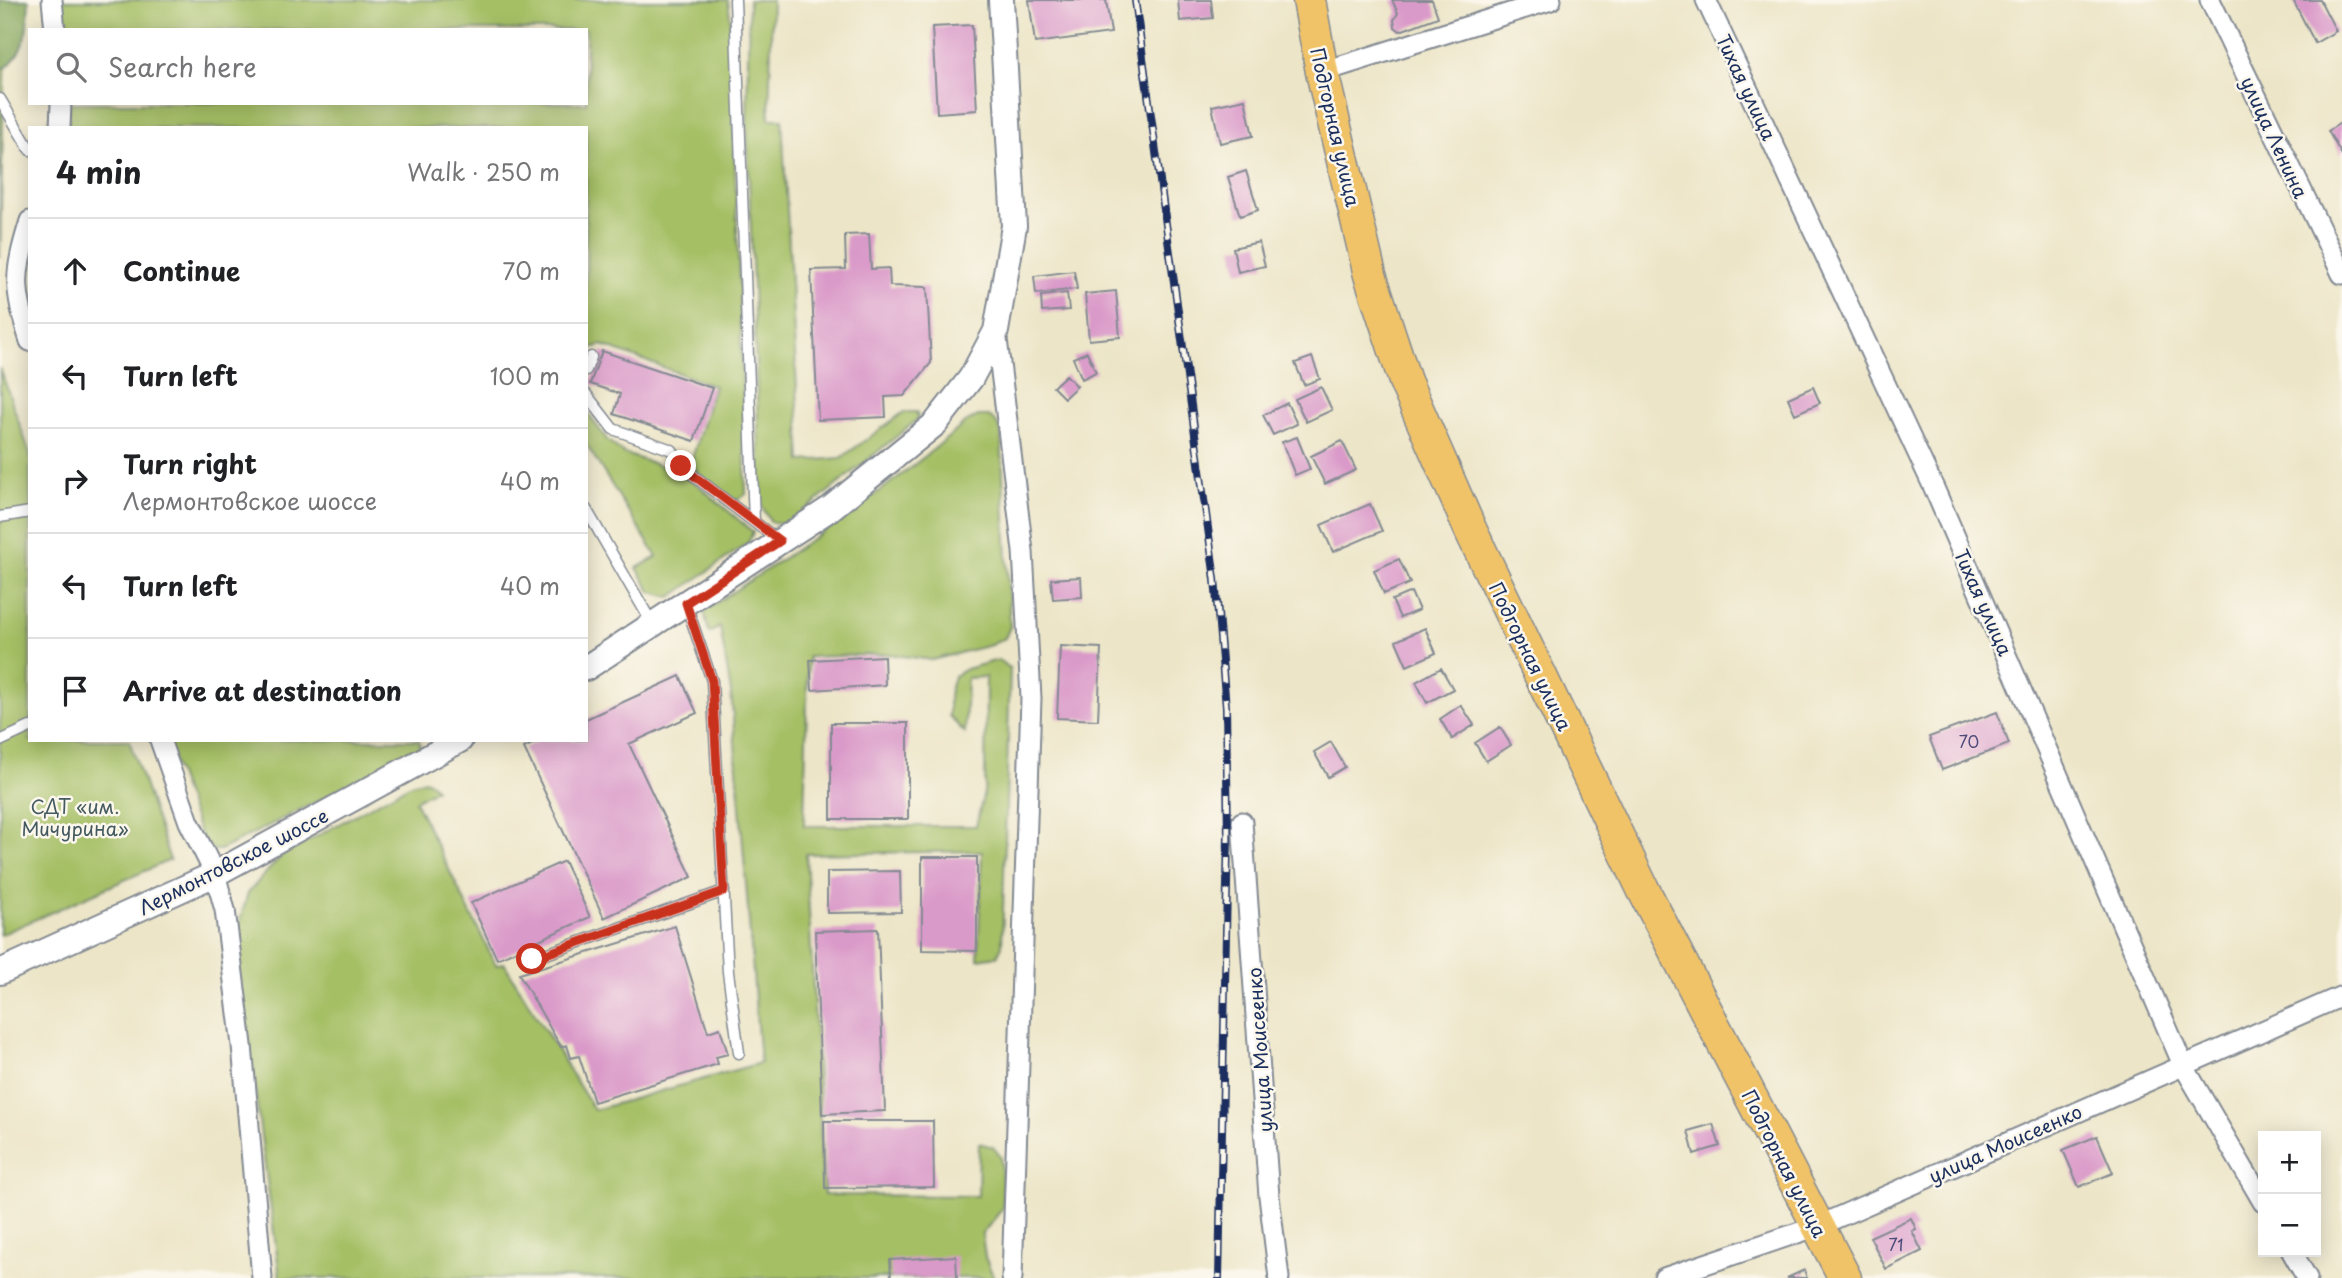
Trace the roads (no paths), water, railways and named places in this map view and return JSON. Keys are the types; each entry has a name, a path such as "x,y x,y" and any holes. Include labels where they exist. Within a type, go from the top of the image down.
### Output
{"main road":[{"name":"Подгорная улица","path":"1309,0 1322,72 1370,275 1405,380 1471,531 1643,889 1845,1278"}],"street":[{"path":"52,0 55,28"},
{"path":"1000,0 1014,226 996,331 1023,551 1031,698 1018,1034 1013,1278"},
{"path":"1322,72 1551,0"},
{"name":"Тихая улица","path":"1706,0 1934,488 2183,1065 2258,1194"},
{"name":"улица Ленина","path":"2213,1 2342,274"},
{"path":"60,126 61,105"},
{"path":"28,228 18,261 17,289 28,333"},
{"path":"588,667 831,508 936,424 971,378 996,331"},
{"path":"161,742 189,822 215,874 225,910 242,1045 262,1278"},
{"name":"Лермонтовское шоссе","path":"0,972 215,874 447,743"},
{"name":"улица Моисеенко","path":"1242,822 1269,1196 1279,1278"},
{"name":"улица Моисеенко","path":"1664,1278 1818,1226 2342,996"},
{"path":"2295,1257 2307,1278"}],"lane":[{"path":"734,0 754,522"},
{"path":"0,99 28,147"},
{"path":"588,365 591,357"},
{"path":"588,397 612,429 672,450 681,466 780,541"},
{"path":"0,517 28,512"},
{"path":"588,512 653,625"},
{"path":"686,603 712,681 728,972 739,1053"},
{"path":"0,741 28,728"},
{"path":"532,959 724,891"}],"railway":[{"path":"1135,0 1215,579 1226,707 1228,836 1219,1278"}],"park label":[{"name":"СДТ «им. Мичурина»","path":"75,817"}]}
